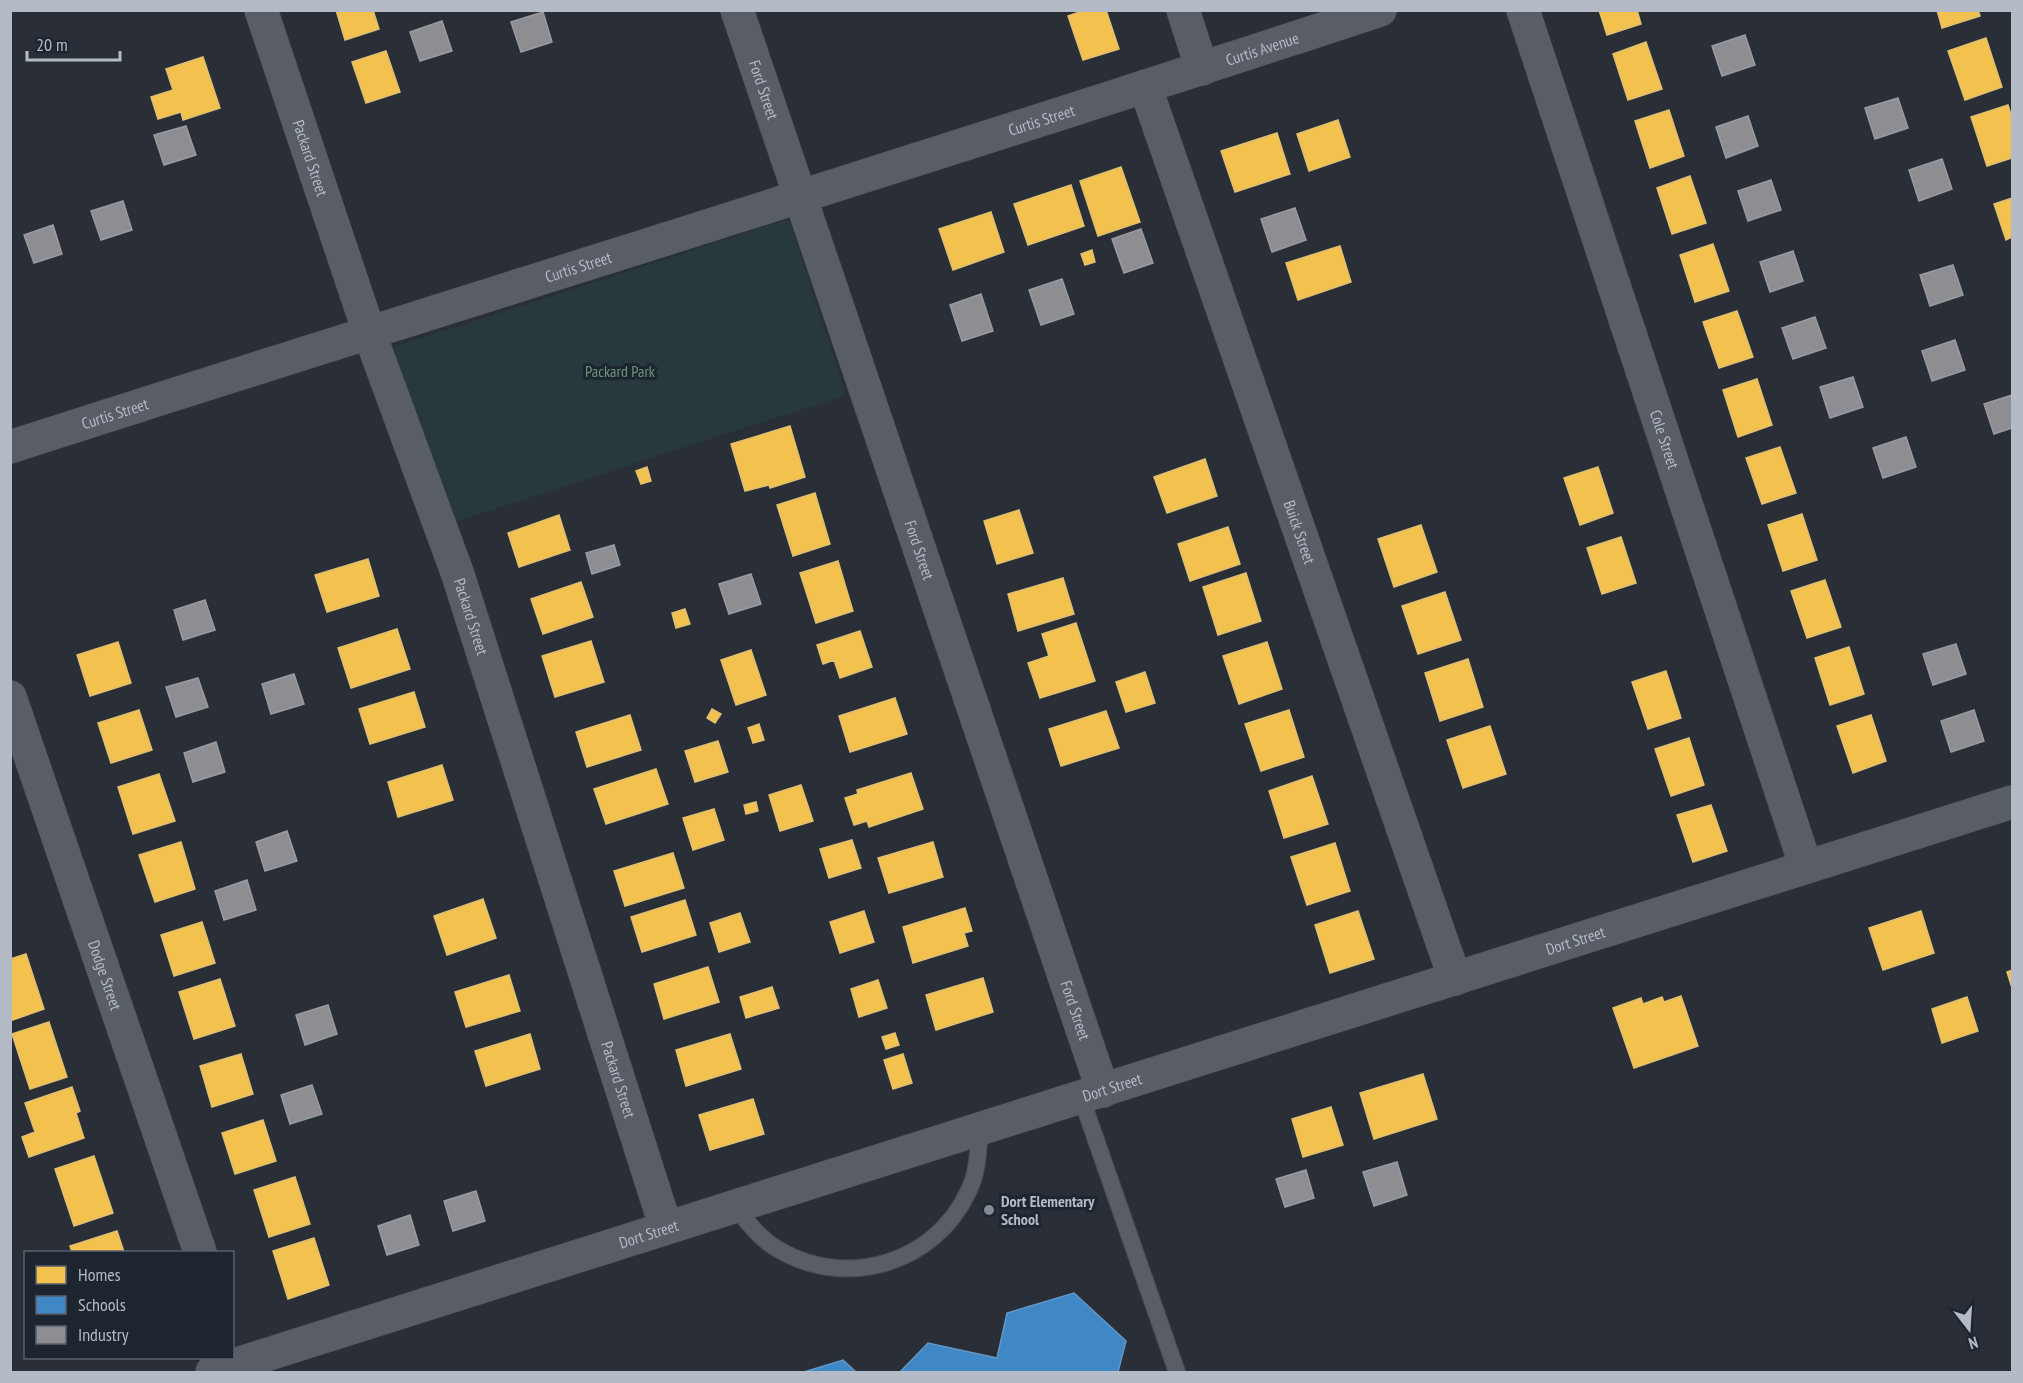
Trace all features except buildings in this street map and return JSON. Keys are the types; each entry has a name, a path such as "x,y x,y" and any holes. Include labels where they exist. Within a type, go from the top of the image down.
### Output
{"street":[{"name":"Packard Street","path":"261,10 369,332 458,575 666,1228"},
{"name":"Ford Street","path":"737,10 1092,1094"},
{"path":"1183,10 1202,69"},
{"name":"Curtis Avenue","path":"1145,86 1380,10"},
{"name":"Cole Street","path":"1523,10 1806,867"},
{"name":"Curtis Street","path":"10,447 799,198 1145,86"},
{"name":"Buick Street","path":"1145,86 1455,979"},
{"name":"Dodge Street","path":"10,697 200,1251"},
{"name":"Dort Street","path":"227,1362 735,1207 2013,802"}],"lane":[{"path":"1092,1094 1177,1372"},
{"path":"735,1207 759,1235 780,1251 809,1264 841,1270 872,1268 903,1258 930,1241 952,1219 969,1192 978,1161 980,1129"}],"green space":[{"name":"Packard Park","path":"789,219 846,395 451,523 394,347"}],"place":[{"name":"Dort Elementary School","path":"989,1210"}]}
